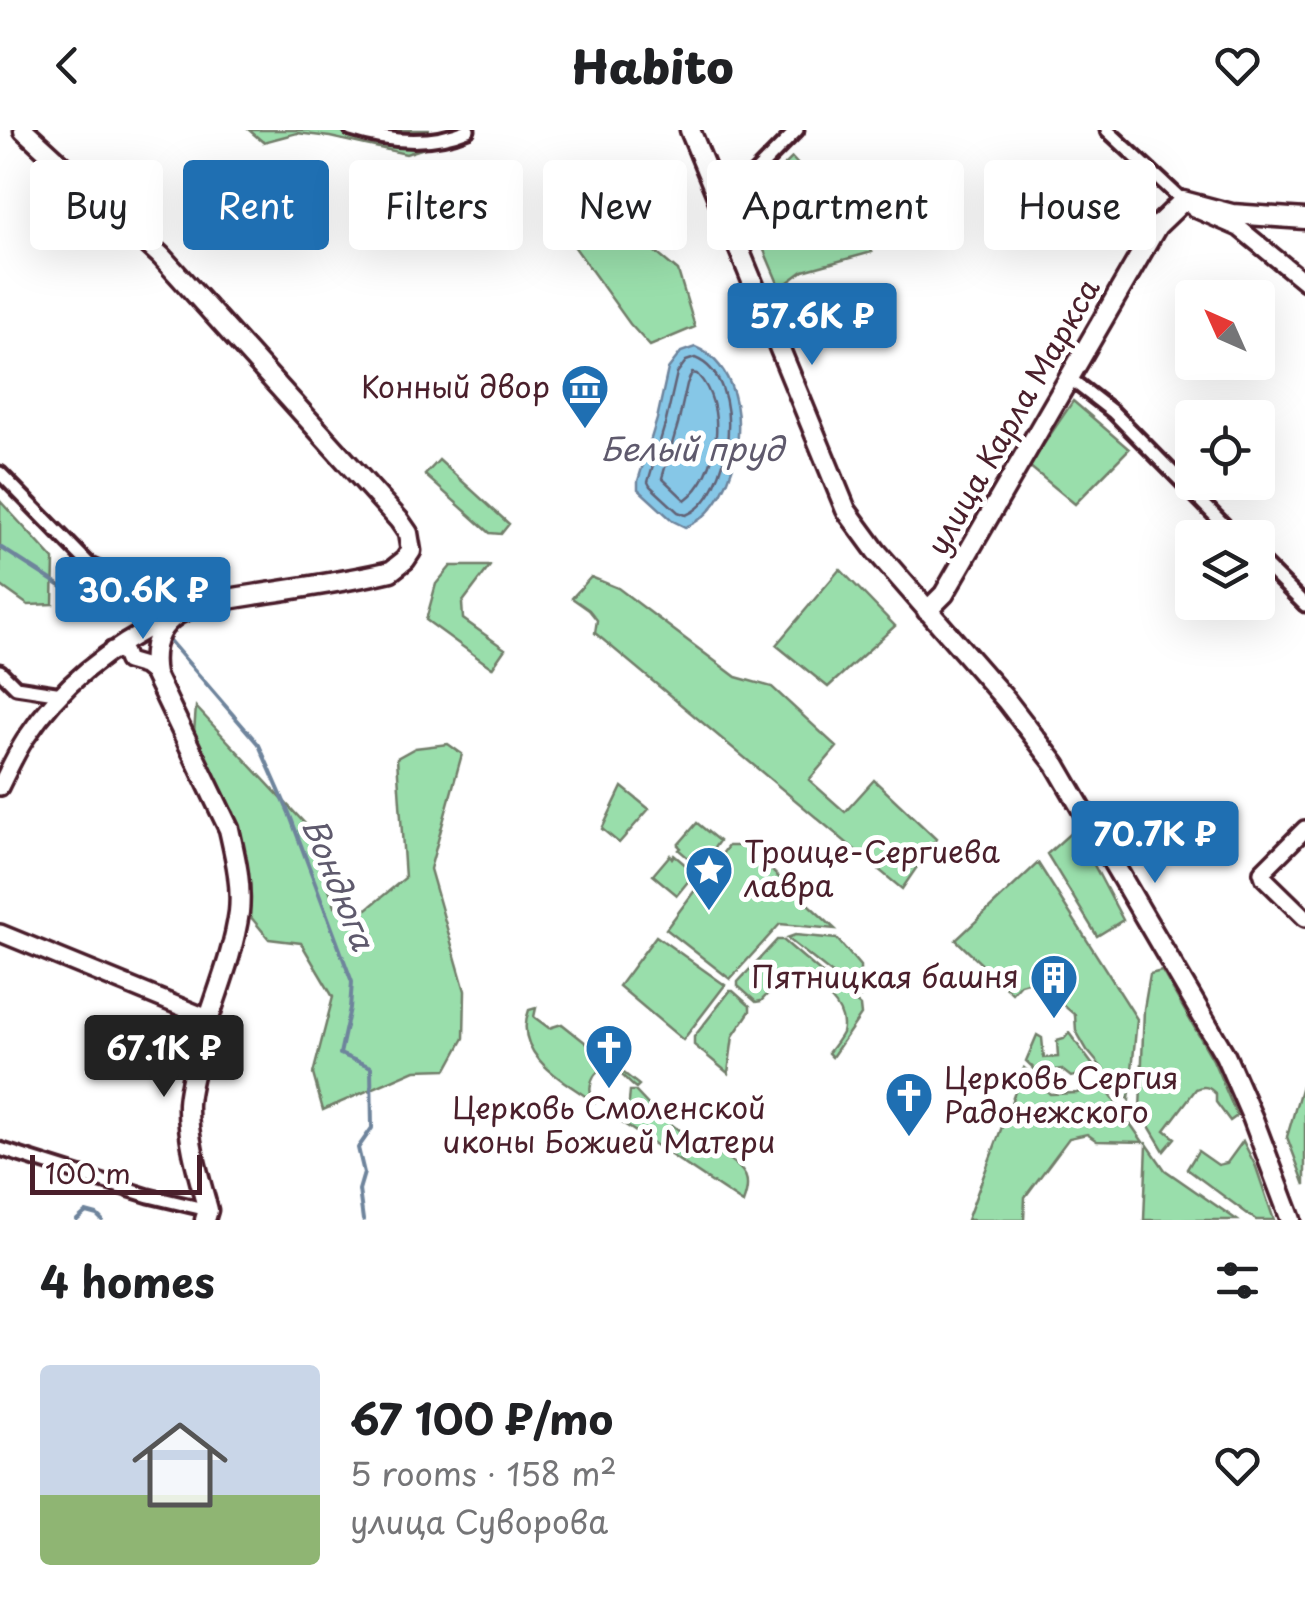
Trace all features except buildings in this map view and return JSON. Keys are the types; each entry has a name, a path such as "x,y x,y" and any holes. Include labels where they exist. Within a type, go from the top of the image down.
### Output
{"main road":[{"path":"24,130 161,256 399,520 408,533 411,550 390,571 221,600 178,614 156,639 152,656 155,674 229,829 239,880 239,914 188,1104 206,1215"},
{"path":"690,130 707,172"},
{"path":"1183,201 1232,214 1305,219"},
{"name":"улица Карла Маркса","path":"927,611 944,594 1147,242 1183,201"},
{"path":"739,250 846,510 927,611 1035,734 1225,1054 1295,1216"}],"street":[{"path":"351,130 410,141 448,138 468,130"},
{"path":"767,160 797,130"},
{"path":"1107,130 1183,201 1203,214 1239,228 1305,282"},
{"path":"1068,377 1112,412 1219,520"},
{"path":"0,473 90,565 155,593 178,614 138,633 76,677 26,737 0,787"},
{"path":"1275,575 1305,606"},
{"path":"112,650 155,674"},
{"path":"0,671 16,687 62,694"},
{"path":"1305,829 1262,872 1305,918"},
{"path":"0,933 208,1018"},
{"path":"0,1149 206,1215"}],"green space":[{"path":"249,130 429,130 434,145 406,154 297,133 263,142"},
{"path":"577,250 653,250 678,271 695,327 650,346"},
{"path":"764,250 872,252 803,271 780,288"},
{"path":"1073,401 1129,449 1075,504 1029,466"},
{"path":"439,460 509,524 501,534 490,533 425,475"},
{"path":"0,501 54,560 53,604 28,605 0,585"},
{"path":"451,566 490,566 462,603 463,619 505,649 492,668 426,620 436,584"},
{"path":"840,569 895,626 828,687 776,645"},
{"path":"591,577 618,588 736,677 772,687 837,747 809,780 845,812 874,780 936,839 902,889 595,633 597,620 572,598"},
{"path":"196,707 308,827 335,906 367,909 405,878 397,758 415,748 448,744 462,754 430,869 465,991 464,1038 447,1069 415,1070 323,1110 313,1074 333,997 301,943 269,939 250,916 247,862 234,812 204,769 194,733"},
{"path":"622,787 649,809 619,843 602,829"},
{"path":"697,823 719,841 700,868 678,845"},
{"path":"1075,829 1123,920 1097,936 1047,854"},
{"path":"728,846 745,846 835,929 780,924 730,979 666,929"},
{"path":"670,855 695,873 677,895 653,875"},
{"path":"1038,863 1137,1019 1129,1100 1087,1050 1076,1031 1075,1015 1034,980 1020,984 1012,993 956,940"},
{"path":"795,935 837,939 860,966 860,996 787,938"},
{"path":"656,936 725,985 683,1040 619,986"},
{"path":"777,940 783,940 860,1006 861,1015 832,1057 828,1053 842,1033 843,1023 836,1006 823,991 799,977 777,984 756,1002 738,986"},
{"path":"1162,971 1213,1060 1237,1116 1230,1121 1216,1102 1216,1094 1209,1088 1196,1089 1165,1130 1175,1138 1164,1151 1140,1111 1144,1009 1150,974"},
{"path":"730,991 750,1006 750,1011 733,1036 728,1073 694,1045 694,1037"},
{"path":"536,1008 534,1017 549,1028 562,1024 639,1085 636,1088 616,1071 603,1069 591,1082 593,1101 555,1075 534,1053 528,1040 529,1010"},
{"path":"1069,1033 1095,1068 1071,1077 1061,1069 1055,1070 1051,1085 1026,1061 1037,1035 1042,1038 1044,1058 1058,1057 1057,1041"},
{"path":"1024,1068 1050,1094 1077,1093 1102,1083 1143,1142 1097,1141 1087,1134 1069,1138 1025,1197 1024,1220 967,1220"},
{"path":"1305,1075 1305,1185 1287,1137"},
{"path":"630,1091 635,1091 655,1112 716,1158 721,1153 740,1169 747,1185 743,1203 606,1112 623,1110"},
{"path":"1243,1141 1274,1220 1256,1220 1187,1169 1198,1151 1218,1165 1227,1163"},
{"path":"1147,1144 1165,1170 1237,1220 1144,1220"}],"water":[{"name":"Белый пруд","path":"695,347 716,362 730,384 737,411 738,440 721,494 705,514 685,527 638,489 638,481 668,369 681,352"}],"waterway":[{"name":"Вондюга","path":"0,547 67,590 146,613"},
{"name":"Вондюга","path":"167,638 259,745 289,813 352,982 340,1054 371,1067 372,1128 358,1148 364,1173 359,1190 363,1220"},
{"path":"77,1220 86,1212 102,1220"}],"place":[{"name":"Конный двор","path":"585,430"},
{"name":"Троице-Сергиева лавра","path":"709,912"},
{"name":"Пятницкая башня","path":"1054,1020"},
{"name":"Церковь Смоленской иконы Божией Матери","path":"609,1090"},
{"name":"Церковь Сергия Радонежского","path":"909,1138"}]}
